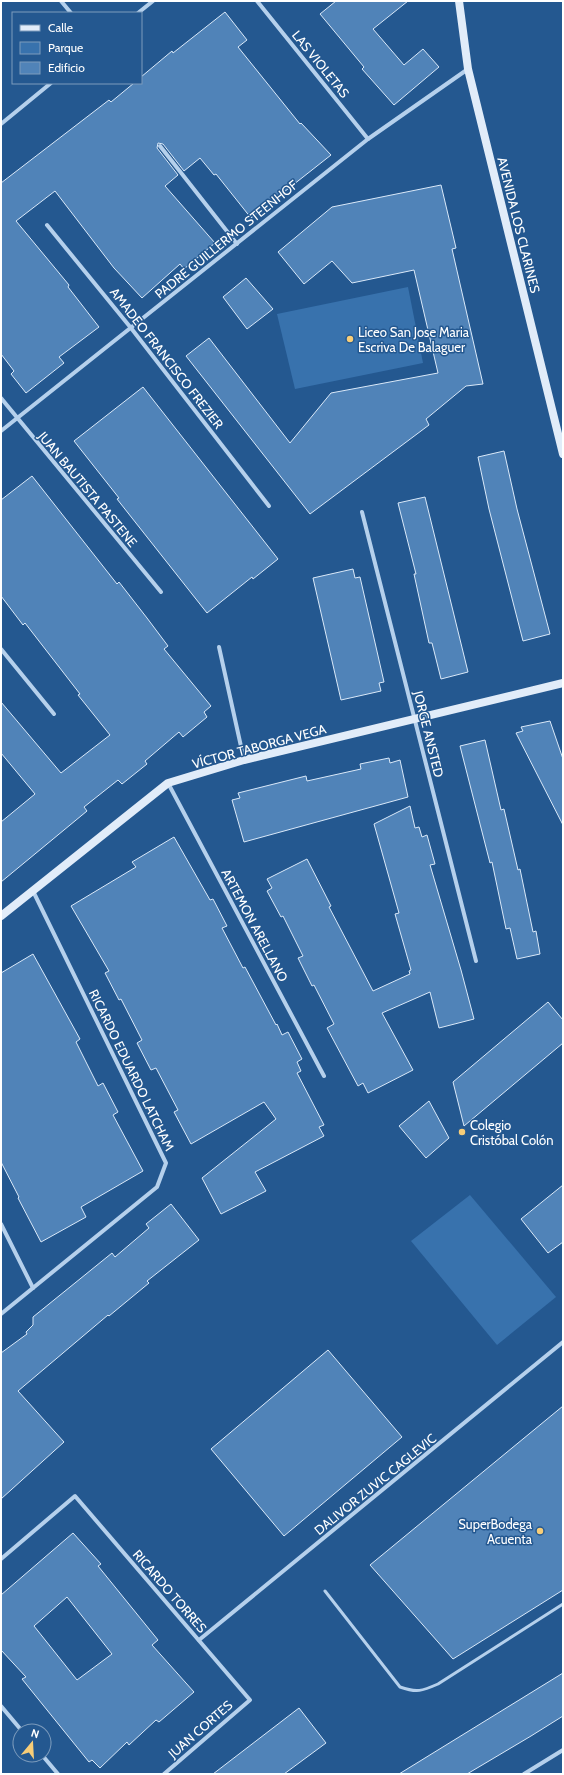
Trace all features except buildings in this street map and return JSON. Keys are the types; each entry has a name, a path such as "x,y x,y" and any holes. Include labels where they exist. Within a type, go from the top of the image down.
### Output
{"street":[{"path":"61,1 70,12"},
{"path":"139,12 153,1"},
{"name":"LAS VIOLETAS","path":"257,1 368,139"},
{"name":"AVENIDA LOS CLARINES","path":"459,1 468,69 563,454"},
{"name":"PADRE GUILLERMO STEENHOF","path":"1,431 368,139 468,69"},
{"path":"1,124 50,84"},
{"path":"160,146 236,244"},
{"name":"AMADEO FRANCISCO FREZIER","path":"47,225 131,328 269,506"},
{"name":"JUAN BAUTISTA PASTENE","path":"1,398 161,592"},
{"name":"JORGE ANSTED","path":"362,512 476,961"},
{"path":"219,647 244,760"},
{"path":"1,649 54,714"},
{"name":"VÍCTOR TABORGA VEGA","path":"1,916 168,783 244,760 563,683"},
{"name":"ARTEMON ARELLANO","path":"168,783 324,1076"},
{"name":"RICARDO EDUARDO LATCHAM","path":"1,1314 157,1187 166,1162 33,890"},
{"path":"1,1224 33,1288"},
{"name":"DALIVOR ZUVIC CAGLEVIC","path":"199,1640 563,1342"},
{"name":"RICARDO TORRES","path":"1,1559 75,1496 250,1700"},
{"name":"JUAN CORTES","path":"164,1774 250,1700"},
{"path":"1,1706 15,1723"},
{"path":"524,1774 563,1750"},
{"path":"49,1763 58,1774"}],"lane":[{"path":"325,1591 400,1687 411,1691 422,1691 438,1684 563,1604"}],"green space":[{"name":"Liceo San Jose Maria Escriva De Balaguer","path":"408,287 423,363 295,389 277,314"},
{"path":"470,1195 556,1297 497,1345 411,1241"}],"place":[{"name":"Liceo San Jose Maria Escriva De Balaguer","path":"350,339"},
{"name":"Colegio Cristóbal Colón","path":"462,1132"},
{"name":"SuperBodega Acuenta","path":"540,1531"}]}
